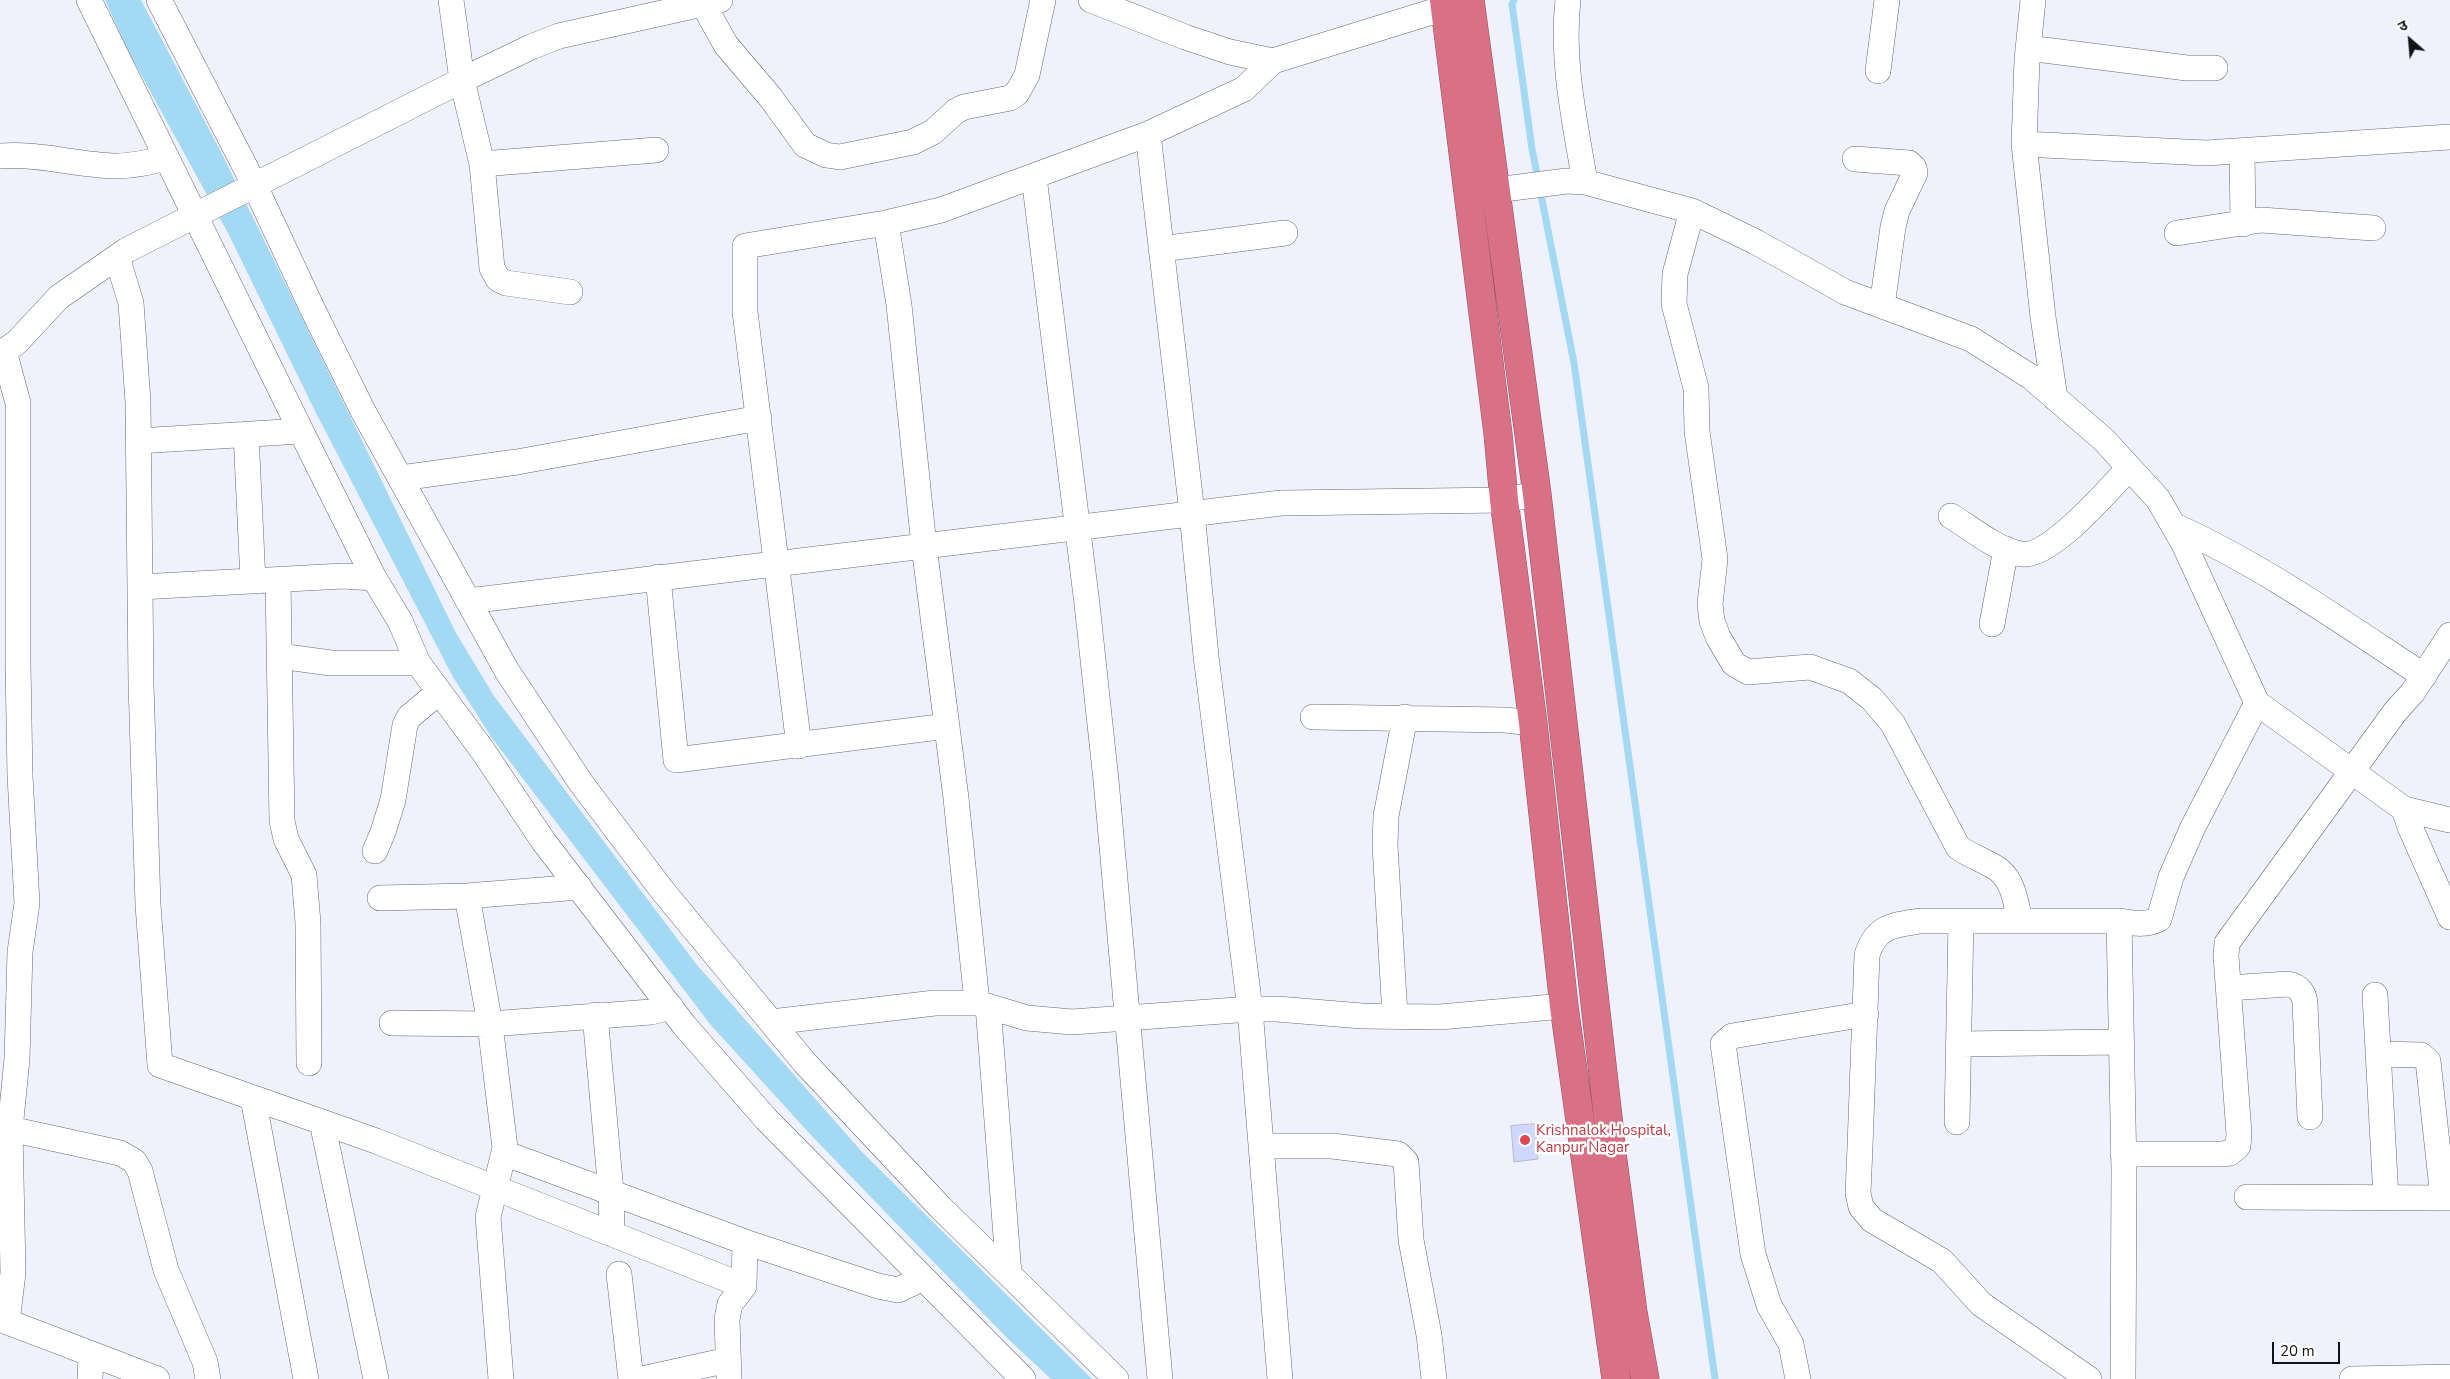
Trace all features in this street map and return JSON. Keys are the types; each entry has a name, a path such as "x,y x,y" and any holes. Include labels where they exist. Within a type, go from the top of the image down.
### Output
{"highway":[{"path":"1457,2 1496,190 1538,494 1613,1161 1633,1312 1645,1379"},
{"path":"1457,2 1504,500 1533,723 1564,1006 1616,1379"}],"street":[{"path":"89,0 166,158 199,213 301,431 374,578 400,621 418,663 483,751 544,842 670,1007 766,1119 1022,1378"},
{"path":"159,0 249,187 401,478 507,671 581,783 662,890 805,1063 933,1199 1116,1379"},
{"path":"452,0 462,80 482,164 490,259 494,274 498,279 506,282 570,292"},
{"path":"157,1379 4,1321 12,1273 10,1128 17,1059 20,952 27,903 20,776 18,674 18,404 2,353 17,342 60,297 117,257 249,187 462,80 531,47 559,36 674,4 712,2 726,45 771,98 805,146 826,155 840,157 913,142 933,132 956,111 964,107 1010,98 1017,93 1027,75 1043,0"},
{"path":"1091,0 1123,14 1203,43 1230,52 1273,61"},
{"path":"1568,0 1566,15 1576,181"},
{"path":"1878,71 1887,0"},
{"path":"2033,0 2028,48 2024,144 2043,317 2055,398"},
{"path":"799,746 745,312 744,246 886,222 941,210 1148,134 1244,89 1273,61 1457,2"},
{"path":"2028,48 2187,68 2215,68"},
{"path":"1148,134 1192,513 1206,656 1250,1009 1280,1379"},
{"path":"2024,144 2206,153 2450,137"},
{"path":"482,164 656,150"},
{"path":"2242,151 2243,224"},
{"path":"0,156 40,156 114,166 143,164 166,158"},
{"path":"1855,159 1908,163 1914,168 1915,173 1897,210 1892,227 1882,306"},
{"path":"1034,177 1106,780 1129,1018 1160,1379"},
{"path":"1496,190 1576,181 1692,211 1756,242 1845,292 1971,339 2031,377 2104,440 2158,499 2173,525 2257,703 2404,809 2450,820"},
{"path":"1692,211 1675,274 1674,304 1696,388 1698,431 1715,559 1710,604 1712,621 1718,637 1734,664 1748,672 1810,667 1849,681 1872,699 1893,724 1958,847 1969,856 1999,870 2006,878 2011,887 2020,921"},
{"path":"2177,233 2261,220 2373,228"},
{"path":"886,222 900,304 924,546 982,1005 1009,1274"},
{"path":"1162,249 1285,233"},
{"path":"117,257 131,303 138,402 140,587 148,905 160,1065 322,1122 496,1187 612,1234 744,1281"},
{"path":"401,478 517,462 758,418"},
{"path":"138,441 301,431"},
{"path":"246,434 254,581"},
{"path":"1950,516 2006,548 2023,555 2033,554 2052,544 2129,468"},
{"path":"468,601 1281,503 1504,500 1538,494"},
{"path":"2173,525 2208,541 2293,589 2424,676"},
{"path":"1992,624 2006,548"},
{"path":"140,587 343,576 374,578"},
{"path":"658,577 676,760 947,726"},
{"path":"278,580 282,821 286,838 304,875 308,923 309,1063"},
{"path":"2123,1154 2222,1154 2230,1153 2238,1146 2239,1134 2226,956 2227,943 2395,712 2424,676 2450,637"},
{"path":"279,656 331,663 418,663"},
{"path":"375,851 393,800 405,725 409,717 440,692"},
{"path":"2089,1379 1981,1304 1942,1261 1872,1220 1861,1207 1858,1194 1867,955 1876,936 1886,928 1896,924 1920,921 2119,921 2145,923 2159,919 2171,877 2193,828 2257,703"},
{"path":"1313,717 1405,717 1505,720 1533,723"},
{"path":"1394,1016 1386,816 1405,717"},
{"path":"2404,809 2410,827 2450,917"},
{"path":"380,898 467,896 578,887"},
{"path":"467,896 490,1024 505,1148 488,1217 501,1379"},
{"path":"1957,1122 1961,921"},
{"path":"2119,921 2123,1154 2123,1379"},
{"path":"2229,988 2288,984 2294,985 2303,994 2310,1116"},
{"path":"2376,995 2386,1198"},
{"path":"770,1022 935,1003 982,1005 1027,1018 1072,1022 1250,1009 1440,1017 1564,1006"},
{"path":"392,1023 490,1024 651,1012 670,1007"},
{"path":"1798,1379 1791,1344 1769,1305 1753,1254 1723,1044 1732,1036 1866,1014"},
{"path":"595,1016 611,1192 612,1234"},
{"path":"1959,1044 2121,1042"},
{"path":"2248,1197 2447,1198 2428,1060 2421,1055 2378,1054"},
{"path":"253,1098 306,1379"},
{"path":"322,1122 376,1379"},
{"path":"10,1128 120,1153 134,1161 140,1171 166,1270 205,1362 208,1379"},
{"path":"1262,1146 1332,1146 1398,1154 1406,1162 1411,1240 1429,1335 1434,1379"},
{"path":"504,1154 611,1192 745,1245 878,1286 898,1290 923,1278"},
{"path":"642,1379 729,1369 728,1312 730,1304 744,1281 745,1245"},
{"path":"618,1274 631,1379"},
{"path":"90,1379 91,1354"},
{"path":"2352,1379 2450,1377"}],"water":[{"path":"105,0 141,0 223,156 456,633 494,696 697,965 863,1153 1092,1379 1051,1379 1007,1338 810,1134 710,1024 492,738 453,677 315,411 229,235 127,49"}],"building":[{"path":"1535,1124 1538,1159 1514,1162 1511,1126"}],"waterway":[{"path":"1514,0 1512,4 1532,149 1574,363 1715,1379"}],"place":[{"name":"Krishnalok Hospital, Kanpur Nagar","path":"1525,1140"}]}
